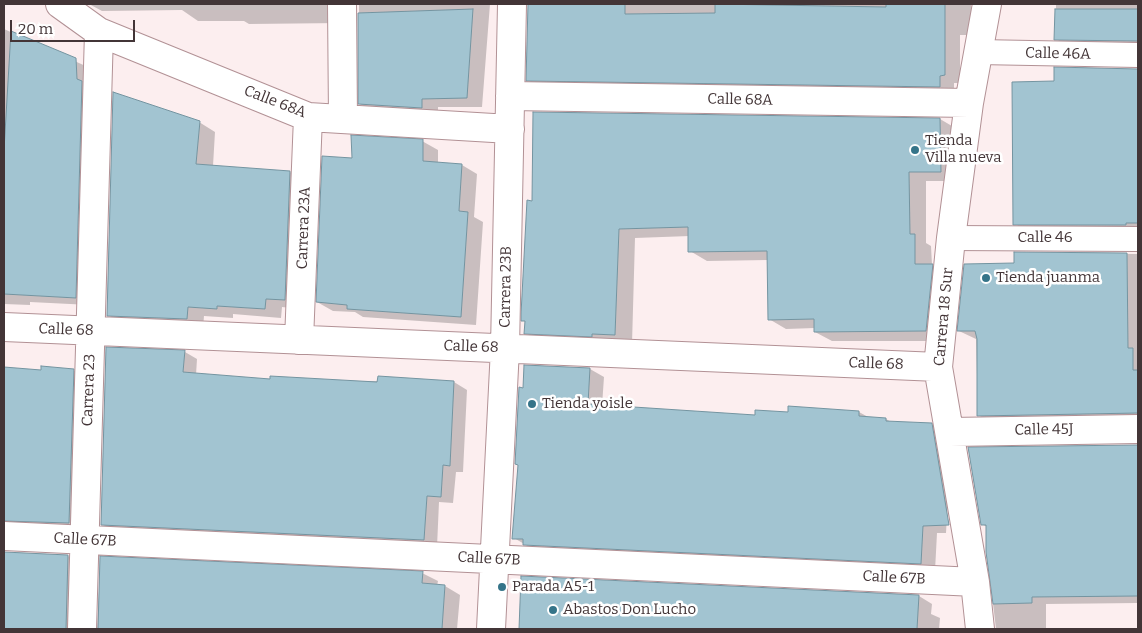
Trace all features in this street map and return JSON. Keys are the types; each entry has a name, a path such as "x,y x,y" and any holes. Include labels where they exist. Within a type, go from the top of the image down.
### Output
{"street":[{"name":"Calle 68A","path":"60,4 99,32 308,116 510,129"},
{"path":"342,4 344,119"},
{"name":"Carrera 23B","path":"490,629 505,348 512,4"},
{"name":"Carrera 18 Sur","path":"980,629 975,582 938,367 951,238 969,103 987,4"},
{"name":"Carrera 23","path":"82,629 99,32"},
{"name":"Calle 46A","path":"978,52 1138,55"},
{"name":"Calle 68A","path":"510,96 969,103"},
{"name":"Carrera 23A","path":"299,340 308,116"},
{"name":"Calle 46","path":"951,238 1138,239"},
{"name":"Calle 68","path":"4,327 938,367"},
{"name":"Calle 45J","path":"950,432 1138,429"},
{"name":"Calle 67B","path":"4,536 975,582"}],"building":[{"path":"528,4 625,4 625,14 715,13 715,4 886,7 886,4 945,4 945,75 940,76 940,87 526,81"},
{"path":"473,9 467,98 422,99 422,108 358,104 358,13"},
{"path":"1055,9 1138,9 1138,41 1054,40"},
{"path":"11,31 76,58 77,79 82,81 76,298 4,294 4,150"},
{"path":"1054,67 1138,69 1138,223 1126,223 1126,225 1013,225 1012,82 1054,81"},
{"path":"113,92 200,121 196,164 290,171 285,300 266,299 265,309 217,306 217,309 188,307 187,319 107,316"},
{"path":"533,112 940,118 941,172 909,172 910,234 915,234 915,264 933,264 926,331 814,332 814,319 768,320 767,251 688,252 688,227 619,229 615,335 592,334 592,337 524,334 525,321 521,321 521,314 527,200 532,201"},
{"path":"351,135 423,139 423,161 462,164 459,211 468,212 461,317 347,309 347,305 316,302 322,156 352,158"},
{"path":"1014,252 1127,253 1128,348 1133,348 1133,370 1138,370 1138,413 977,416 977,339 975,331 957,331 964,264 1014,263"},
{"path":"106,347 185,350 183,372 270,379 270,376 377,382 378,376 454,381 450,466 443,465 441,497 427,496 424,540 101,525"},
{"path":"524,365 590,368 588,404 755,415 755,410 788,412 788,406 859,411 859,416 886,418 886,421 932,423 949,525 923,526 921,564 523,545 523,539 512,539 518,465 515,464 519,387 523,388"},
{"path":"41,366 74,369 69,523 4,521 4,367 41,370"},
{"path":"1138,445 1138,596 1032,597 1032,603 993,604 986,552 986,525 981,525 968,447"},
{"path":"4,552 68,555 66,629 4,629"},
{"path":"100,556 423,571 422,583 445,585 442,629 98,629"},
{"path":"521,576 919,595 917,629 519,629"}],"place":[{"name":"Tienda Villa nueva","path":"915,150"},
{"name":"Tienda juanma","path":"986,278"},
{"name":"Tienda yoisle","path":"532,404"},
{"name":"Parada A5-1","path":"502,587"},
{"name":"Abastos Don Lucho","path":"553,610"}]}
